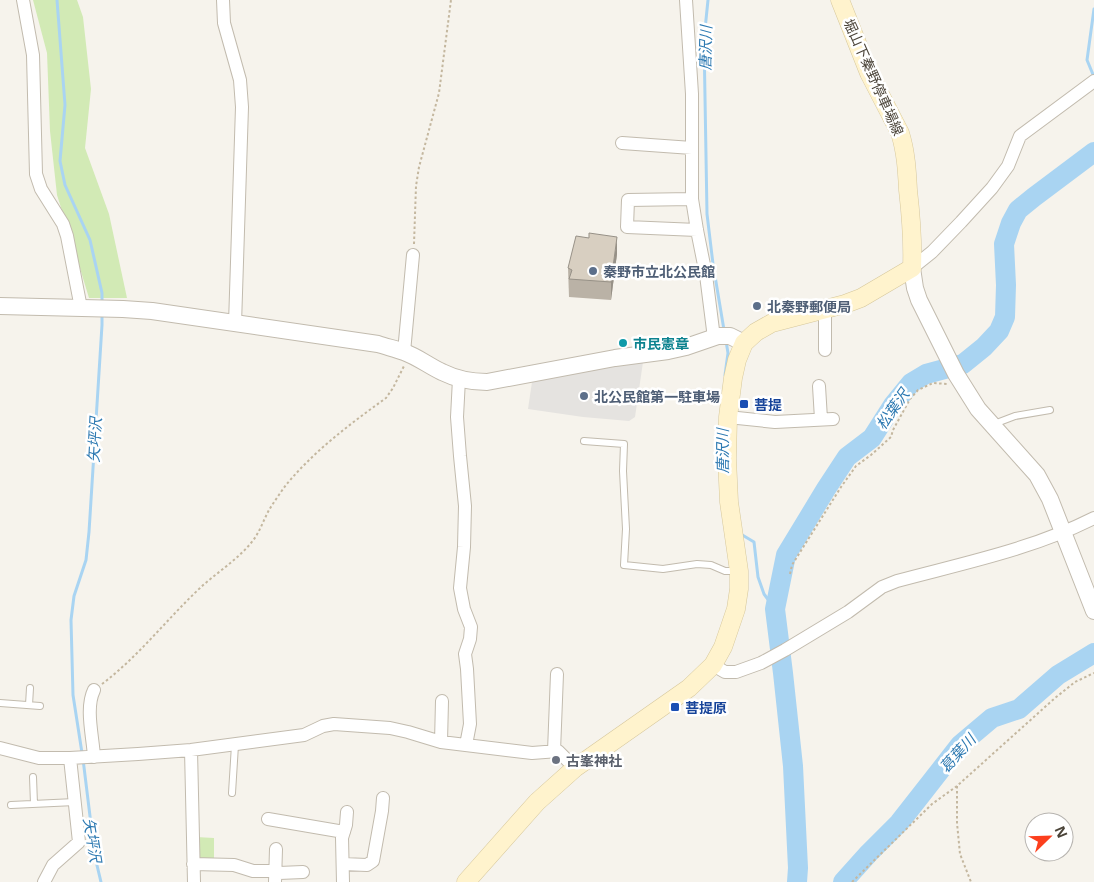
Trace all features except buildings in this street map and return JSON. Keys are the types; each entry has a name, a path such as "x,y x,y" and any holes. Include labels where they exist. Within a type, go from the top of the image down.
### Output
{"main road":[{"name":"堀山下秦野停車場線","path":"840,0 869,73 900,133 906,158 912,268"},
{"path":"466,882 537,802 574,768 689,688 713,665 723,647 736,609 739,589 739,570 729,502 727,460 728,418 737,360 727,338 756,332 772,323 825,310 861,298 912,268"}],"street":[{"path":"23,0 33,55 36,174 41,189 63,224 67,236 80,308"},
{"path":"224,0 224,23 240,80 242,107 236,324"},
{"path":"0,306 152,311 378,344 406,353 443,373 473,382 487,382 614,358 677,349 727,338 706,275 692,199 692,94 686,0"},
{"path":"1091,83 1020,136 1008,166 992,188 932,252 912,268 915,288 954,371 978,409 1037,475 1050,499 1094,611"},
{"path":"622,142 692,148"},
{"path":"692,199 628,200 627,227 697,230"},
{"path":"406,353 413,255"},
{"path":"825,310 825,350"},
{"path":"459,378 457,417 465,506 464,548 460,588 464,609 471,627 466,654 470,724 466,745"},
{"path":"728,418 775,422 827,419 819,386"},
{"path":"713,665 725,672 736,672 761,663 848,612 882,587 897,581 1032,544 1094,518"},
{"path":"554,751 557,674"},
{"path":"92,757 90,708 91,696 94,690"},
{"path":"442,701 442,742"},
{"path":"0,748 39,758 92,757 191,750 304,735 324,726 334,724 390,728 442,742 532,753 558,751 574,768"},
{"path":"191,750 194,882"},
{"path":"44,882 53,865 79,842 70,758"},
{"path":"343,864 366,865 373,862 383,798"},
{"path":"343,882 342,838 347,812"},
{"path":"268,819 344,832"},
{"path":"275,876 276,849"},
{"path":"193,864 234,865 275,876 279,873 303,872"}],"lane":[{"path":"992,425 1015,416 1050,410"},
{"path":"584,441 624,444 623,471 626,528 624,565 663,569 697,564 711,566 724,571 739,570"},
{"path":"29,705 30,688"},
{"path":"0,703 40,706"},
{"path":"232,793 235,744"},
{"path":"33,777 34,804"},
{"path":"11,805 75,802"}],"path":[{"path":"413,255 416,186 419,167 439,93 451,0"},
{"path":"94,690 114,675 143,648 200,588 250,545 287,484 324,446 386,398 406,364 406,353"},
{"path":"790,574 792,565 841,487 856,466 871,456 891,437 910,399 918,390 933,383 949,384 954,371"},
{"path":"852,882 932,804 957,786 1075,682 1094,673"},
{"path":"957,786 957,822 960,854 970,882"}],"green space":[{"path":"33,0 77,0 83,17 91,89 85,148 109,214 127,298 89,298 57,195 50,131 47,53"},
{"path":"196,837 214,838 214,861 200,860"}],"shaded area":[{"name":"北公民館第一駐車場","path":"643,362 635,417 629,421 528,409 532,382 534,380 609,366"}],"waterway":[{"name":"矢坪沢","path":"57,0 65,105 60,161 65,185 90,240 102,293 102,304"},
{"name":"唐沢川","path":"708,0 704,39 707,214 724,330"},
{"name":"松葉沢","path":"1094,9 1087,60 1094,77"},
{"name":"松葉沢","path":"797,882 793,766 775,609 786,555 847,457 872,438 893,405 911,383 926,374 963,364 984,347 999,331 1005,317 1004,244 1011,223 1018,210 1094,152"},
{"name":"矢坪沢","path":"82,753 73,695 71,620 74,596 86,560 89,532 102,313"},
{"name":"唐沢川","path":"725,375 728,353 726,341"},
{"name":"唐沢川","path":"739,533 754,542 758,577 764,594 775,609"},
{"name":"葛葉川","path":"843,882 899,823 960,745 992,718 1019,709 1058,675 1094,653"},
{"name":"矢坪沢","path":"83,759 95,857 101,882"}],"place":[{"name":"秦野市立北公民館","path":"593,271"},
{"name":"北秦野郵便局","path":"757,306"},
{"name":"市民憲章","path":"623,343"},
{"name":"北公民館第一駐車場","path":"584,396"},
{"name":"菩提","path":"744,404"},
{"name":"菩提原","path":"675,707"},
{"name":"古峯神社","path":"556,760"}]}
